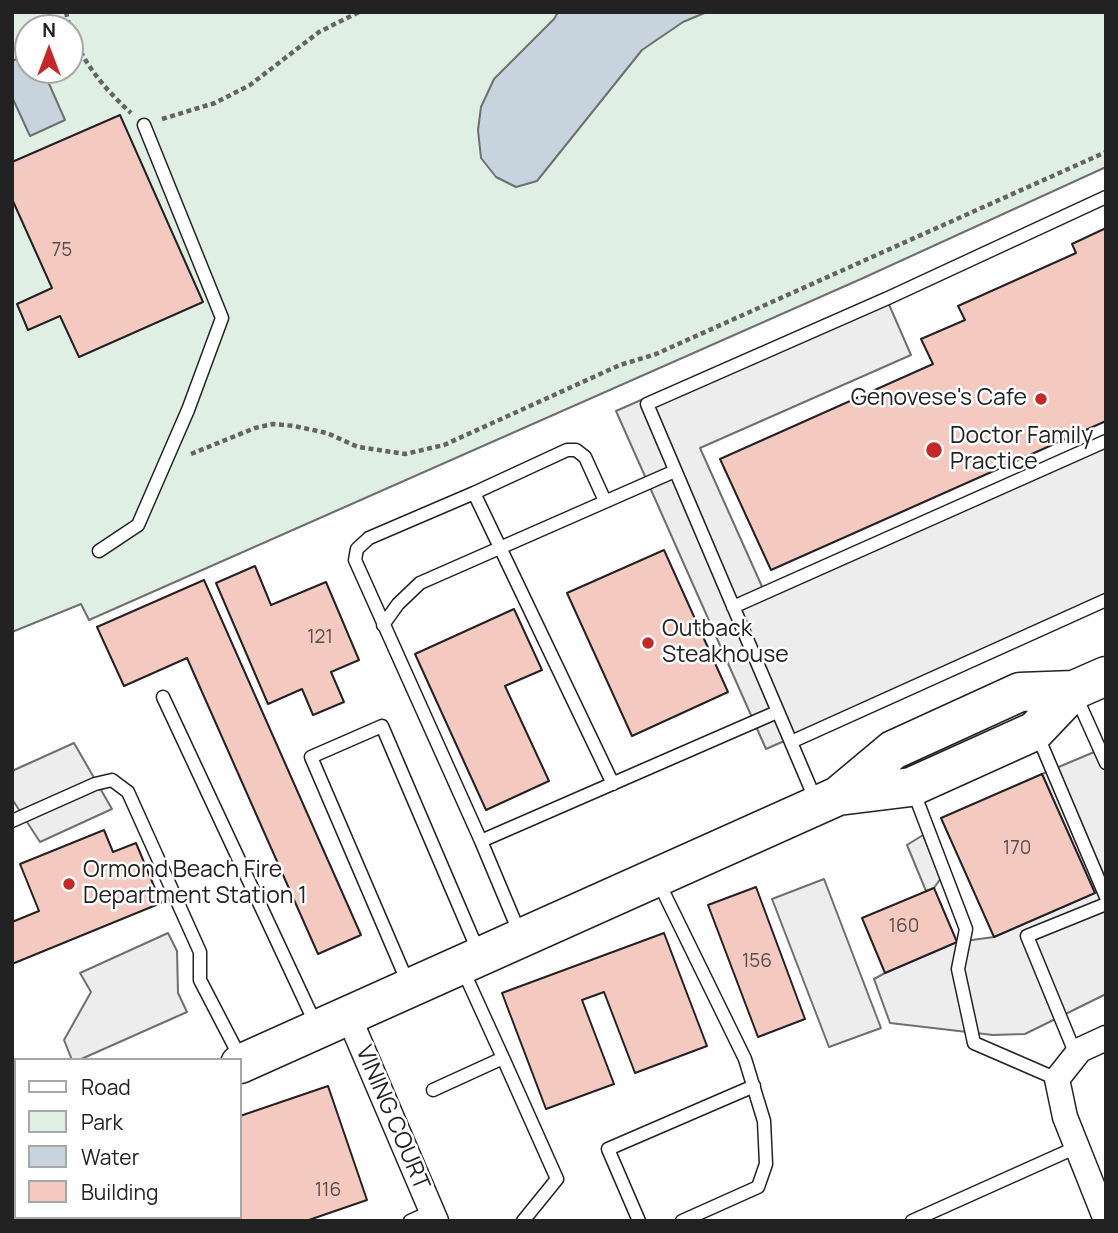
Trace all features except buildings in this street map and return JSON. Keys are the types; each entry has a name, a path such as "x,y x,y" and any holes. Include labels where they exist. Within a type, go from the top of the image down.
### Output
{"main road":[{"path":"242,1063 828,801 911,787 1035,731 1090,683"},
{"path":"828,801 893,750 1020,692 1090,683"}],"street":[{"name":"VINING COURT","path":"333,1022 426,1218"},
{"path":"1106,1038 1080,1050 1057,1079 1065,1118 1106,1220"}],"lane":[{"path":"99,551 138,525 188,410 222,318 144,125"},
{"path":"828,801 791,742 777,712 647,404 888,298 1106,197"},
{"path":"733,607 1106,441"},
{"path":"522,938 355,561 357,549 369,538 566,450 576,450 585,457 605,501"},
{"path":"383,625 398,604 419,583 675,471"},
{"path":"474,493 613,785"},
{"path":"791,742 1106,600"},
{"path":"1090,683 1106,763"},
{"path":"163,697 333,1022"},
{"path":"481,841 777,712"},
{"path":"410,988 311,757 382,726 471,960 503,1058 556,1179 523,1221"},
{"path":"1035,731 1106,897"},
{"path":"12,821 95,785 113,780 128,792 200,952 201,980 239,1058"},
{"path":"911,787 966,929 958,969 974,1043 1057,1079"},
{"path":"656,877 745,1059 764,1121 766,1164 758,1187 682,1221"},
{"path":"1076,1055 1027,936 1106,904"},
{"path":"433,1090 503,1058"},
{"path":"639,1221 608,1149 754,1086"},
{"path":"912,1221 1077,1147"}],"path":[{"path":"66,12 80,52 112,96 144,125 215,103 250,85 319,32 359,12"},
{"path":"164,465 255,428 273,424 327,433 358,447 405,454 444,445 620,365 656,354 1106,152"}],"green space":[{"path":"12,12 1106,12 1106,167 861,279 89,620 81,604 12,632"}],"shaded area":[{"path":"884,293 911,355 700,448 764,591 1106,441 1106,600 766,749 616,411"},
{"path":"74,743 112,809 40,842 12,799 12,771"},
{"path":"1106,747 1106,994 1025,1034 993,1035 890,1023 874,979 957,942 994,937 1094,893 1042,774"},
{"path":"923,835 941,878 934,888 926,891 907,845"},
{"path":"824,879 881,1028 829,1047 772,899"},
{"path":"168,933 177,951 178,993 187,1012 84,1058 71,1058 64,1040 91,992 80,973"}],"water":[{"path":"558,12 707,12 683,22 642,50 537,181 516,187 496,177 481,158 478,130 481,107 494,79"},
{"path":"14,60 14,84 49,84 65,120 30,136 12,97"}],"place":[{"name":"Genovese's Cafe","path":"1041,399"},
{"name":"Doctor Family Practice","path":"934,450"},
{"name":"Outback Steakhouse","path":"648,643"},
{"name":"Ormond Beach Fire Department Station 1","path":"69,884"}]}
